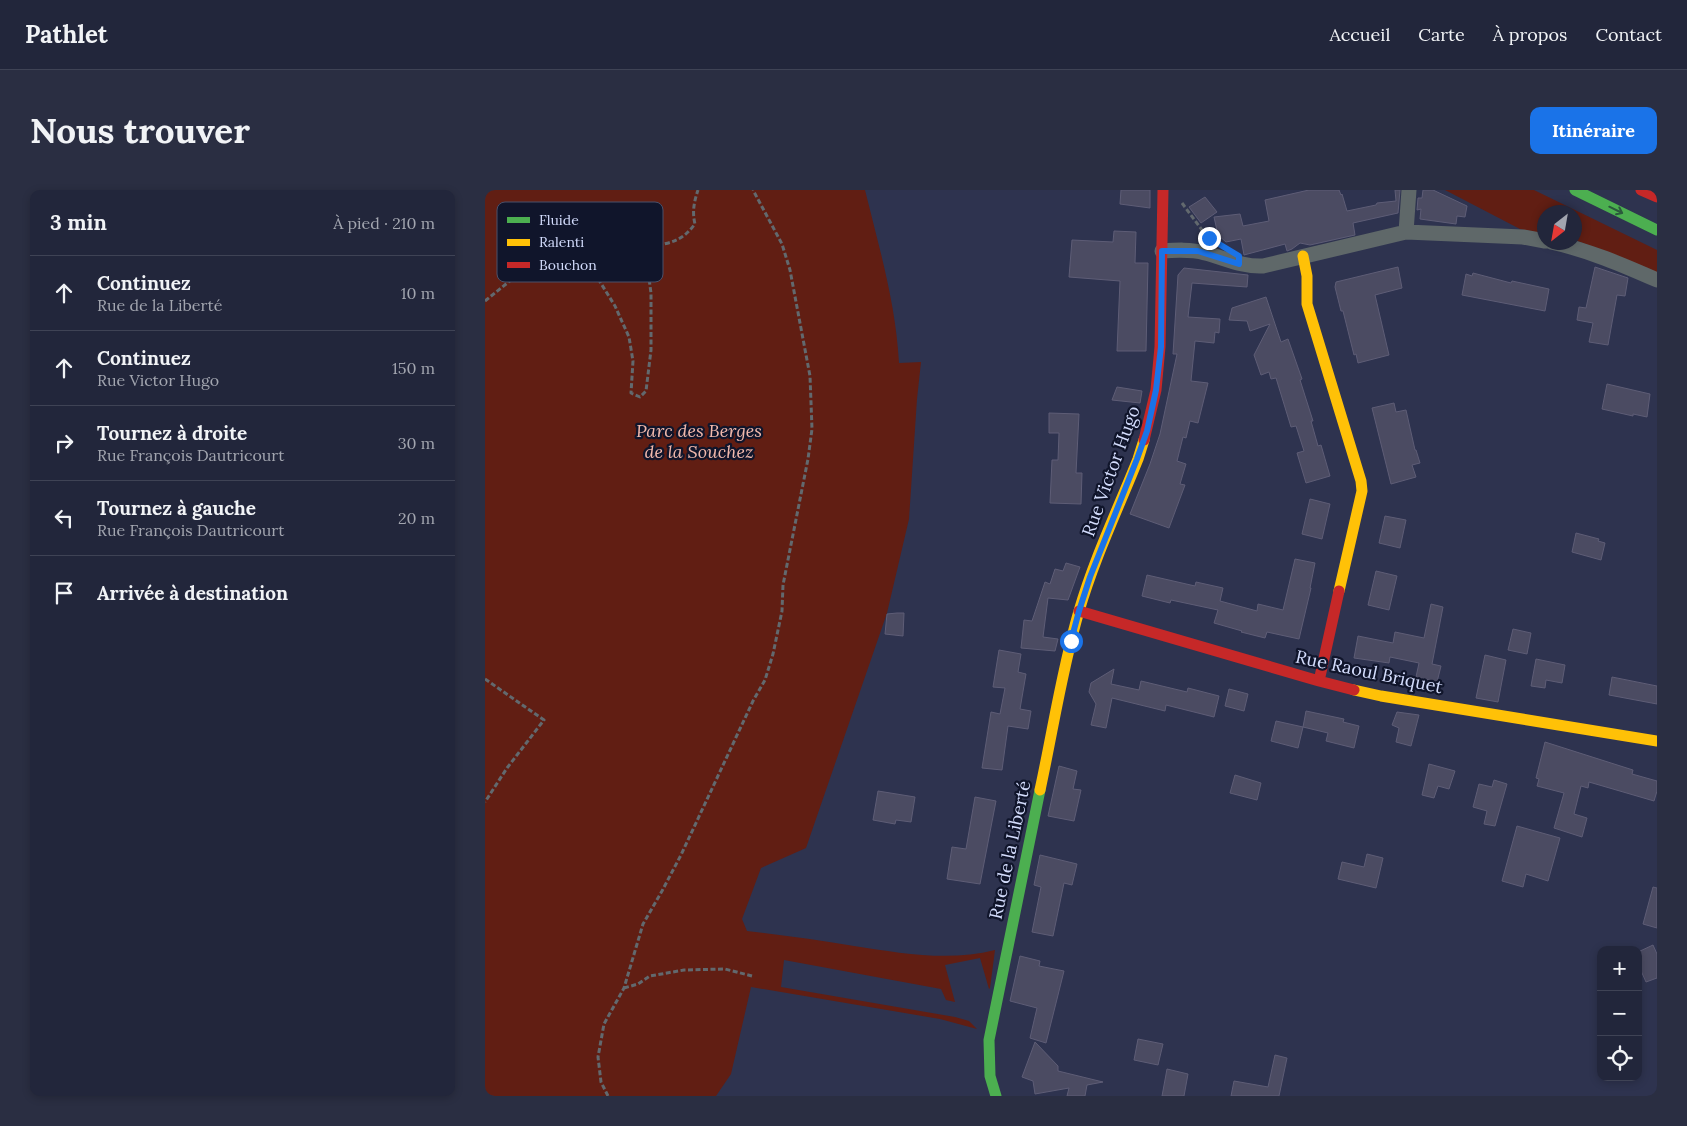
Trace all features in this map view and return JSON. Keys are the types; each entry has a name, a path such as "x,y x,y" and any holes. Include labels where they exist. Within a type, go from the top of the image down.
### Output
{"main road":[{"path":"1575,190 1657,230"},
{"path":"1641,190 1657,197"},
{"name":"Rue Victor Hugo","path":"1079,611 1090,577 1147,431 1156,390 1161,347 1163,193"},
{"path":"1303,256 1307,276 1307,304 1361,481 1362,491 1319,681"},
{"name":"Rue Raoul Briquet","path":"1079,611 1319,681 1381,696 1657,740"},
{"name":"Rue de la Liberté","path":"996,1096 992,1088 987,1065 989,1040 1071,641 1079,611"}],"street":[{"path":"1405,232 1409,190"},
{"path":"1162,251 1198,251 1253,267 1405,232 1523,237 1537,240"},
{"path":"1581,250 1612,260 1657,280"}],"path":[{"path":"663,244 685,237 695,224 693,215 697,190"},
{"path":"608,1096 601,1082 598,1057 604,1024 624,988 643,924 681,855 765,680 773,654 781,611 783,585 808,460 811,429 810,376 791,270 782,244 753,190"},
{"path":"1163,193 1173,192 1209,238"},
{"path":"485,301 508,282"},
{"path":"600,282 615,306 629,338 633,361 631,393 640,397 645,391 651,350 649,282"},
{"path":"485,679 544,720 507,768 485,802"},
{"path":"624,988 638,984 650,976 684,970 725,968 752,976"}],"green space":[{"name":"Parc des Berges de la Souchez","path":"485,190 865,190 891,297 899,363 921,362 909,519 887,613 806,848 761,868 742,919 747,931 907,954 942,956 978,954 995,950 989,989 980,958 945,965 955,1002 946,1000 941,989 784,960 781,987 955,1017 969,1021 977,1029 940,1019 751,987 731,1074 716,1096 485,1096"},
{"path":"1445,190 1534,190 1565,205 1537,205 1537,233 1520,229"},
{"path":"1582,213 1657,250 1657,274 1582,243"}],"building":[{"path":"1121,190 1150,190 1150,208 1120,204"},
{"path":"1309,190 1339,190 1347,211 1376,205 1377,203 1396,201 1395,190 1400,190 1398,213 1353,223 1355,235 1310,245 1300,243 1287,251 1285,244 1244,255 1241,239 1226,242 1218,235 1214,217 1240,214 1243,226 1269,221 1265,200"},
{"path":"1423,190 1433,190 1467,206 1465,217 1457,216 1456,224 1420,219 1421,209 1417,210 1418,198 1422,198"},
{"path":"1205,197 1217,212 1201,223 1189,207"},
{"path":"1114,231 1136,232 1135,263 1148,263 1146,351 1117,351 1120,281 1069,277 1072,240 1113,242"},
{"path":"1398,267 1402,288 1375,295 1389,355 1358,363 1356,354 1354,355 1343,311 1341,311 1335,287 1336,282"},
{"path":"1595,267 1628,278 1625,296 1617,295 1608,345 1589,342 1593,323 1577,320 1579,307 1586,308"},
{"path":"1184,268 1248,275 1247,287 1192,283 1188,317 1220,319 1219,333 1215,332 1214,343 1195,341 1191,381 1208,383 1198,423 1190,421 1186,438 1183,437 1177,461 1186,464 1180,484 1185,485 1169,528 1130,514 1160,434 1177,354 1173,354 1178,275"},
{"path":"1473,273 1511,283 1512,281 1549,289 1545,311 1462,295 1466,274 1472,276"},
{"path":"1266,297 1281,342 1288,339 1302,379 1300,380 1313,421 1311,421 1318,446 1321,445 1330,476 1306,483 1297,453 1304,451 1296,426 1291,427 1276,378 1271,379 1269,372 1261,375 1254,355 1270,324 1250,331 1247,321 1229,320 1232,308"},
{"path":"1607,384 1650,394 1647,417 1602,409"},
{"path":"1117,387 1142,391 1140,403 1112,400"},
{"path":"1394,403 1396,412 1406,410 1415,450 1420,463 1412,465 1416,477 1391,484 1372,408"},
{"path":"1049,413 1079,414 1076,473 1082,473 1081,504 1050,503 1052,460 1058,460 1059,433 1049,433"},
{"path":"1310,499 1330,504 1322,539 1302,534"},
{"path":"1385,516 1406,520 1400,548 1379,543"},
{"path":"1576,533 1599,539 1598,541 1605,543 1601,560 1572,552"},
{"path":"1295,559 1315,563 1299,639 1267,632 1265,638 1241,632 1214,623 1218,610 1171,600 1170,603 1142,596 1147,575 1195,586 1196,582 1223,588 1220,601 1257,611 1258,604 1283,610"},
{"path":"1066,563 1080,567 1068,600 1048,598 1043,637 1058,639 1055,651 1021,648 1024,620 1032,621 1045,582 1050,584 1055,569 1063,571"},
{"path":"1376,571 1397,576 1389,610 1368,605"},
{"path":"1431,604 1443,607 1432,664 1441,666 1437,682 1416,677 1419,663 1390,657 1389,663 1354,658 1358,636 1393,643 1395,632 1424,638"},
{"path":"904,613 903,636 885,634 887,614"},
{"path":"1513,629 1531,633 1527,654 1508,650"},
{"path":"999,650 1021,654 1018,672 1026,674 1020,709 1031,711 1028,729 1008,726 1002,770 982,768 991,712 1000,714 1005,688 993,687"},
{"path":"1485,655 1506,660 1498,702 1476,698"},
{"path":"1536,659 1565,665 1562,683 1546,680 1545,688 1531,686"},
{"path":"1114,669 1111,684 1139,690 1141,681 1187,692 1188,688 1219,696 1214,717 1166,705 1165,711 1112,698 1106,728 1091,725 1096,704 1089,692 1091,683"},
{"path":"1612,677 1657,686 1657,704 1609,695"},
{"path":"1229,689 1248,694 1244,711 1225,706"},
{"path":"1306,711 1344,719 1343,722 1359,726 1354,748 1326,741 1328,733 1303,727"},
{"path":"1397,712 1419,715 1411,746 1396,742 1399,728 1392,725"},
{"path":"1276,721 1303,727 1298,748 1271,741"},
{"path":"1545,742 1633,770 1632,774 1657,781 1654,801 1589,782 1588,788 1581,786 1574,814 1587,818 1582,837 1554,828 1564,793 1537,786 1539,779 1536,778"},
{"path":"1429,764 1455,771 1449,789 1438,786 1434,798 1422,795"},
{"path":"1059,766 1077,771 1073,789 1081,790 1074,821 1048,816"},
{"path":"1235,775 1261,783 1257,800 1230,793"},
{"path":"1494,780 1507,784 1495,826 1484,824 1487,811 1473,807 1479,784 1492,787"},
{"path":"878,791 915,797 911,822 896,820 895,824 873,820"},
{"path":"975,797 996,801 980,884 947,879 952,847 966,849"},
{"path":"1517,826 1560,838 1548,881 1526,874 1523,887 1502,881"},
{"path":"1367,854 1383,858 1376,888 1338,879 1342,862 1364,867"},
{"path":"1040,855 1077,864 1072,885 1064,883 1053,936 1032,932 1041,887 1034,885"},
{"path":"1653,887 1657,888 1657,928 1643,924"},
{"path":"1653,945 1657,954 1657,978 1646,982 1642,973 1642,950"},
{"path":"1020,956 1040,961 1039,966 1064,971 1046,1043 1030,1038 1037,1008 1010,1001"},
{"path":"1138,1039 1163,1044 1158,1065 1134,1060"},
{"path":"1035,1042 1058,1066 1058,1071 1103,1082 1087,1085 1085,1096 1067,1096 1069,1088 1035,1094 1033,1081 1022,1077"},
{"path":"1275,1055 1287,1058 1279,1096 1231,1096 1234,1081 1268,1087"},
{"path":"1167,1069 1188,1074 1184,1096 1162,1096"}],"traffic: fast":[{"path":"1575,190 1657,230"},
{"path":"996,1096 990,1076 989,1040 1040,790"}],"traffic: slow":[{"path":"1303,256 1307,276 1307,304 1361,481 1362,491 1339,591"},
{"path":"1040,790 1063,677 1079,611 1099,553 1144,440"},
{"path":"1354,690 1657,741"}],"traffic: jam":[{"path":"1144,440 1156,390 1160,347 1163,190"},
{"path":"1641,190 1657,197"},
{"path":"1319,681 1339,591"},
{"path":"1079,611 1354,690"}],"route":[{"path":"1071,641 1090,577 1147,431 1156,390 1161,347 1162,251 1198,251 1239,264 1239,256 1209,238"}]}
